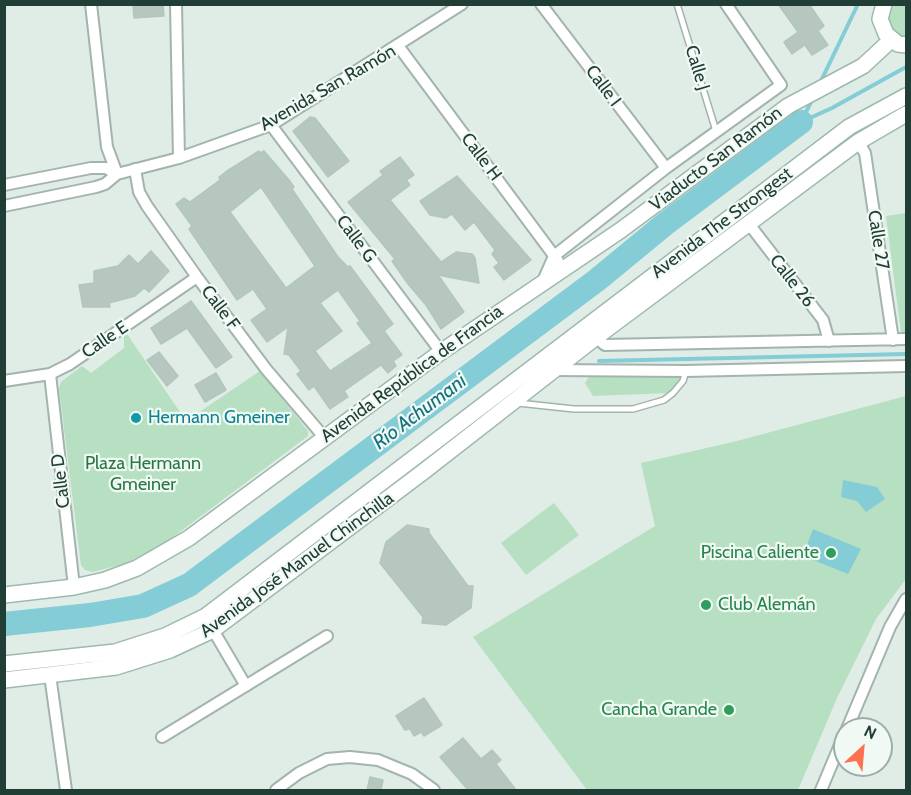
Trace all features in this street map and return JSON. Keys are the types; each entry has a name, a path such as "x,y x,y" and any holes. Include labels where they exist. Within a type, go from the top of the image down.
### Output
{"main road":[{"path":"884,4 880,19 882,27 891,40 906,45"},
{"name":"Viaducto San Ramón","path":"543,281 558,262 621,230 788,106 863,66 891,40"},
{"name":"Avenida The Strongest","path":"543,357 849,127 906,96"},
{"name":"Avenida The Strongest","path":"553,370 858,142 906,114"},
{"path":"849,127 858,142"},
{"path":"739,210 749,224"},
{"name":"Avenida República de Francia","path":"4,595 74,587 137,568 168,552 441,352 543,281"},
{"name":"Avenida José Manuel Chinchilla","path":"4,664 115,652 209,623 543,357"},
{"name":"Avenida José Manuel Chinchilla","path":"4,680 116,667 170,650 423,472 553,370"},
{"path":"413,459 423,472"},
{"path":"48,659 50,675"}],"street":[{"path":"91,4 107,147 117,174"},
{"path":"176,4 179,158"},
{"name":"Avenida San Ramón","path":"4,206 96,187 105,184 117,174 179,158 271,125 399,47 462,4"},
{"name":"Calle I","path":"541,4 666,168"},
{"path":"558,262 666,168 780,85 726,4"},
{"name":"Calle H","path":"399,47 558,262"},
{"name":"Calle G","path":"271,125 441,352"},
{"name":"Calle 27","path":"858,142 865,153 893,339"},
{"name":"Avenida San Ramón","path":"4,185 90,168 106,168 117,174"},
{"name":"Calle F","path":"135,169 139,192 147,206 197,277 266,369 324,437"},
{"name":"Calle 26","path":"749,224 823,320 829,341"},
{"name":"Calle E","path":"4,381 50,374 69,364 197,277"},
{"path":"585,325 595,338 605,345 906,339"},
{"path":"543,357 553,370 686,371 906,366"},
{"name":"Calle D","path":"50,374 74,587"},
{"path":"852,717 890,627 906,599"},
{"path":"209,623 246,686"},
{"path":"162,737 327,636"},
{"path":"50,675 66,790"},
{"path":"276,790 299,773 327,759 350,757 378,760 412,774 434,790"},
{"path":"821,790 833,762"}],"lane":[{"name":"Calle J","path":"677,4 716,131"},
{"path":"514,402 574,410 633,409 664,400 683,381 686,371"}],"green space":[{"path":"891,5 906,5 906,38 894,34 886,19"},
{"path":"906,213 906,332 901,333 886,216"},
{"name":"Plaza Hermann Gmeiner","path":"127,334 186,421 260,371 308,431 308,436 161,546 124,564 92,572 85,570 81,565 59,389 61,382 82,366 91,373 124,348 124,336"},
{"path":"593,370 682,375 684,382 670,393 593,396 585,383"},
{"name":"Club Alemán","path":"906,396 906,579 876,619 837,698 798,790 587,790 473,637 655,526 641,463 733,442"},
{"path":"554,503 579,535 526,575 501,543"}],"water":[{"path":"843,480 877,487 885,499 866,512 857,501 841,497"},
{"name":"Piscina Caliente","path":"813,529 861,549 848,574 803,556"}],"building":[{"path":"133,4 163,4 164,16 134,18"},
{"path":"778,4 809,4 824,26 818,31 828,45 812,55 805,45 792,54 784,42 798,32"},
{"path":"310,117 315,118 349,161 328,177 293,131"},
{"path":"259,151 260,153 264,151 294,187 292,189 338,257 348,267 350,266 393,324 384,331 402,355 393,361 396,366 388,373 381,365 344,391 348,397 330,409 314,386 309,390 297,374 301,371 289,355 284,354 288,327 267,342 251,320 267,309 253,289 237,300 189,229 192,226 176,204 184,198 190,202 220,180 219,177","holes":["261,187 315,266 286,288 230,212","338,290 360,321 357,323 372,343 330,371 315,351 342,331 320,303"]},
{"path":"400,157 414,175 406,180 410,185 390,200 441,262 456,252 472,254 475,258 479,283 438,275 464,312 441,329 426,305 392,261 395,259 348,202 383,175 380,171"},
{"path":"457,176 531,260 504,280 494,267 499,263 492,254 495,250 474,222 465,230 452,214 446,218 430,215 420,201"},
{"path":"151,251 169,271 149,292 144,288 135,296 109,303 110,307 83,307 79,285 94,283 94,271 118,266 129,255 138,264"},
{"path":"191,301 232,357 216,368 187,328 161,344 151,328"},
{"path":"159,352 178,376 167,386 147,360"},
{"path":"216,373 226,390 205,402 195,385"},
{"path":"407,525 429,529 429,533 468,586 473,586 471,608 446,625 422,623 423,617 380,563 386,542"},
{"path":"424,698 442,725 424,736 421,732 414,736 410,729 405,730 396,716"},
{"path":"463,738 481,759 492,750 501,760 496,764 516,790 468,790 440,757"},
{"path":"370,777 383,780 381,790 367,790"}],"waterway":[{"path":"820,83 858,4"},
{"path":"801,122 832,108 906,67"},
{"path":"801,122 813,98"},
{"name":"Río Achumani","path":"4,624 90,615 143,606 189,585 597,280 665,224 801,122"},
{"path":"599,361 906,354"}],"place":[{"name":"Hermann Gmeiner","path":"136,418"},
{"name":"Piscina Caliente","path":"831,553"},
{"name":"Club Alemán","path":"706,605"},
{"name":"Cancha Grande","path":"729,710"}]}
